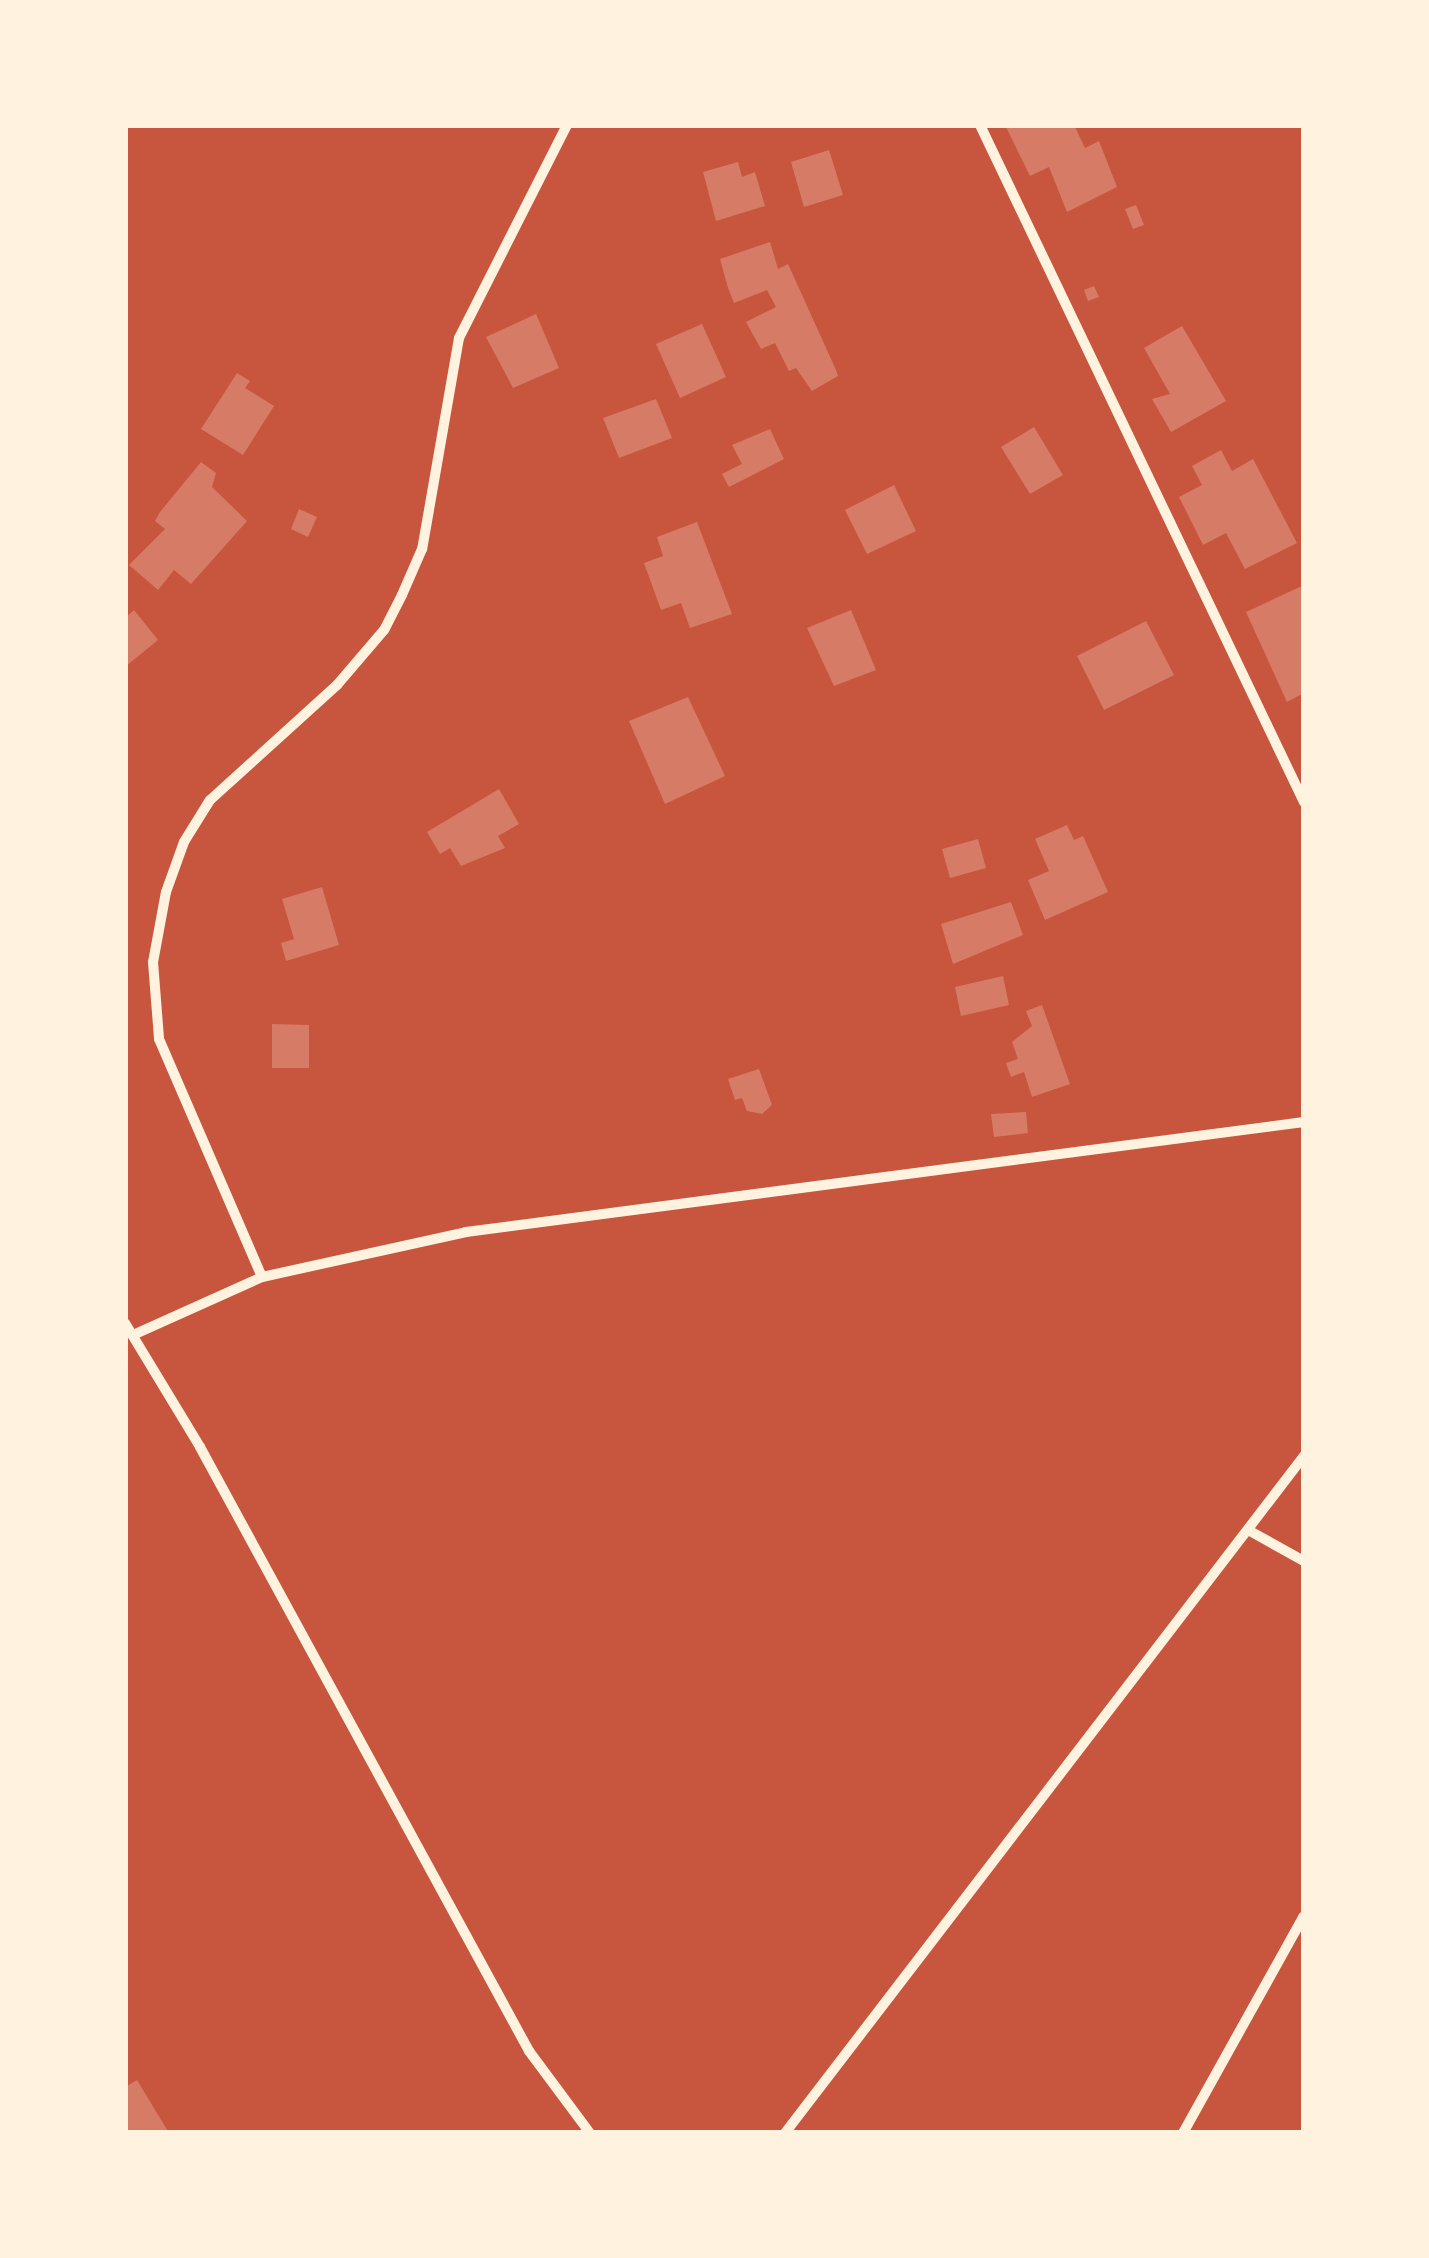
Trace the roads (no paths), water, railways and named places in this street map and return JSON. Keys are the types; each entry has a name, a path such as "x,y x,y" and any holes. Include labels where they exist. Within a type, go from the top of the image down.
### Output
{"street":[{"path":"262,1277 159,1039 154,962 166,892 184,842 210,800 337,685 393,612 422,549 460,338 567,125"},
{"path":"980,125 1304,802"},
{"path":"133,1335 262,1277 466,1232 1304,1122"},
{"path":"125,1323 529,2051 590,2133"},
{"path":"785,2133 1304,1456"},
{"path":"1248,1530 1304,1561"},
{"path":"1184,2133 1304,1916"}]}
